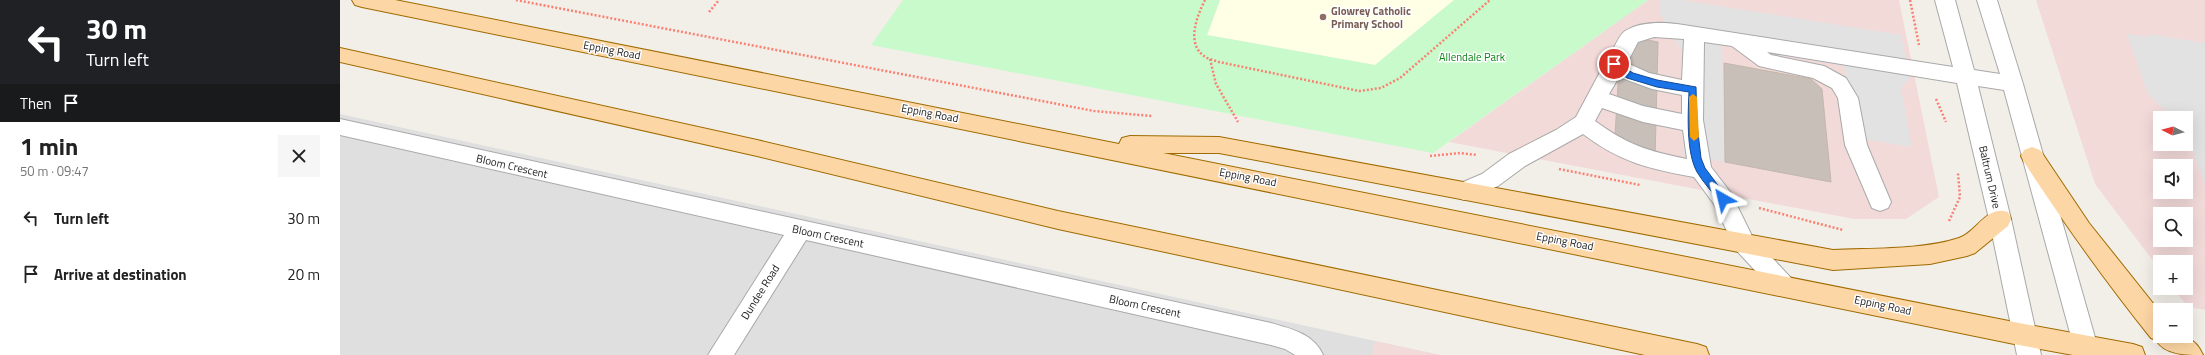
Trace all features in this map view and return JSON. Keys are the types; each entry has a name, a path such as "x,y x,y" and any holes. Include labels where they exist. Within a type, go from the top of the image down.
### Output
{"main road":[{"name":"Epping Road","path":"362,0 1783,285 2026,345 2133,355"},
{"path":"340,55 757,148 1058,220 1697,355"},
{"path":"1077,143 1219,145 1833,260 1930,254 1967,246 2000,219"},
{"path":"2032,156 2081,230 2153,321"},
{"path":"2176,343 2191,355"}],"street":[{"name":"Baltrum Drive","path":"1945,0 1966,76 2000,219 2026,345"},
{"path":"1987,0 2013,84 2087,350"},
{"path":"1464,191 1490,180 1517,160 1564,136 1584,123 1614,64 1631,37 1644,30 1657,28 1694,33 2013,84"},
{"path":"1694,33 1693,124 1697,158 1701,170 1723,199 1744,243 1783,285"},
{"path":"1736,40 1766,61 1817,71 1829,76 1839,83 1848,98 1856,145 1880,202"},
{"path":"1614,64 1630,76 1657,84 1693,89"},
{"path":"1596,97 1618,107 1648,116 1693,124"},
{"path":"1584,123 1611,144 1648,160 1701,170"},
{"name":"Bloom Crescent","path":"340,127 1271,334 1292,340 1303,346 1311,355"},
{"name":"Dundee Road","path":"720,355 800,230"}],"path":[{"path":"516,0 1094,111 1156,117"},
{"path":"709,12 719,0"},
{"path":"1205,0 1197,21 1195,42 1199,51 1210,59 1359,91 1374,91 1388,86 1400,78 1490,0"},
{"path":"1910,0 1924,70 1947,124"},
{"path":"1210,59 1210,70 1216,84 1238,123"},
{"path":"1426,156 1460,153 1517,160 1648,187"},
{"path":"1944,223 1950,220 1960,197 1957,167"},
{"path":"1723,199 1851,232"}],"shaded area":[{"name":"Glowrey Catholic Primary School","path":"1220,0 1454,0 1375,65 1207,35"},
{"path":"1648,0 1899,0 1939,197 1906,219 1854,219 1449,142"},
{"path":"1660,0 1682,0 1901,35 1910,78 1901,88 1912,147 1851,137 1844,66 1722,45 1725,162 1683,155 1681,49 1659,12"},
{"path":"2036,0 2205,0 2205,310 2193,308 2193,303 2185,303 2179,295 2193,295 2193,255 2153,255 2153,261 2095,184"},
{"path":"2127,34 2149,37 2149,34 2205,43 2205,185 2192,151 2193,111 2166,111 2148,94"},
{"path":"340,114 1375,341 1440,355 340,355"},
{"path":"1375,341 1440,355 1372,355"}],"green space":[{"name":"Allendale Park","path":"903,0 1220,0 1207,35 1375,65 1454,0 1648,0 1433,153 871,45"}],"building":[{"path":"1621,35 1658,42 1655,160 1614,152"},
{"path":"1724,63 1811,79 1822,89 1831,182 1725,162"}],"slow traffic":[{"path":"1693,97 1694,137"}],"place":[{"name":"Glowrey Catholic Primary School","path":"1323,17"}],"route":[{"path":"1614,64 1630,76 1657,84 1693,89 1693,124 1697,158 1701,170 1723,199"}]}
